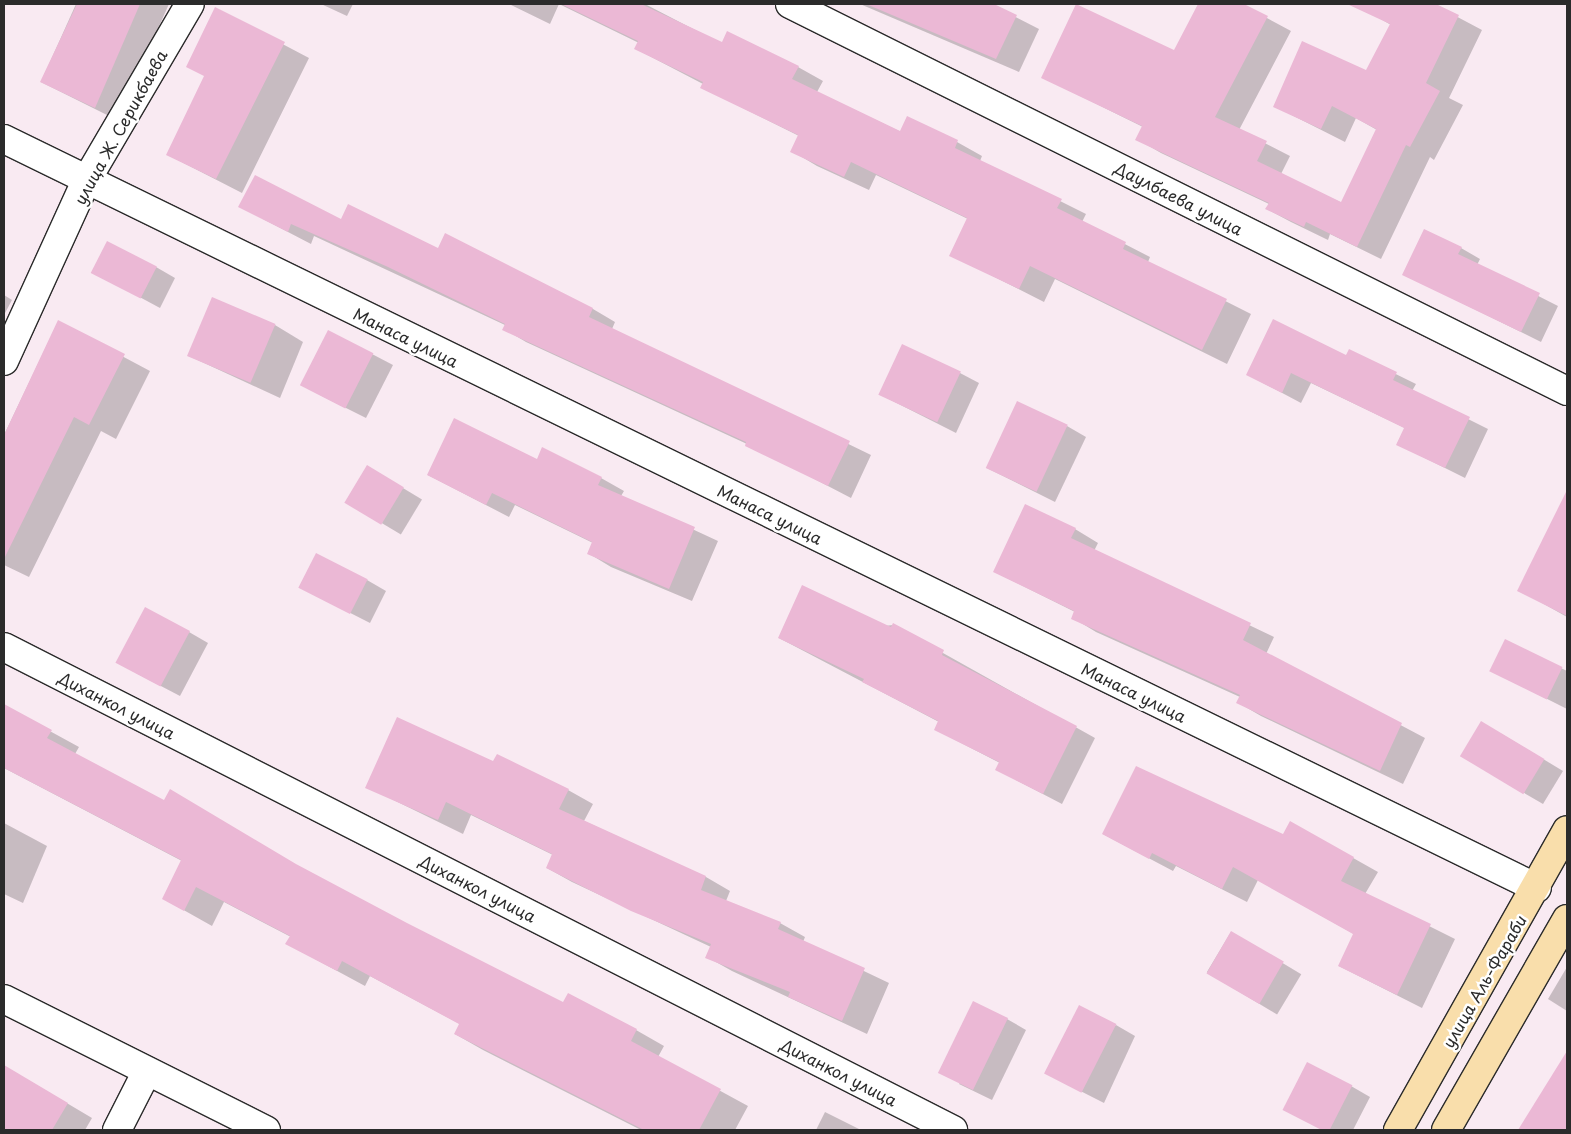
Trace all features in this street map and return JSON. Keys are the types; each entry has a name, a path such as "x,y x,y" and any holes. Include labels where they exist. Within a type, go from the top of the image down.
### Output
{"main road":[{"name":"улица Аль-Фараби","path":"1398,1130 1537,888 1567,830"},
{"path":"1446,1130 1567,919"}],"street":[{"name":"улица Ж. Серикбаева","path":"4,361 86,181 190,4"},
{"name":"Даулбаева улица","path":"790,4 1567,391"},
{"name":"Манаса улица","path":"4,139 86,181 1537,888"},
{"name":"Диханкол улица","path":"4,647 953,1130"},
{"path":"4,998 266,1130"},
{"path":"117,1130 147,1070"}],"building":[{"path":"77,4 140,4 95,108 40,82"},
{"path":"561,4 641,4 722,42 727,31 799,66 792,79 900,131 907,116 958,140 955,148 1062,199 1057,208 1126,242 1123,249 1227,299 1202,350 1030,266 1019,289 949,256 967,218 851,162 844,177 790,152 798,135 700,88 703,82 634,49 638,41"},
{"path":"866,4 994,4 1017,15 996,59"},
{"path":"1076,4 1174,50 1198,4 1244,4 1268,16 1215,117 1267,141 1257,161 1341,202 1376,129 1332,106 1321,129 1273,107 1302,41 1366,70 1390,24 1347,4 1436,4 1459,15 1426,83 1440,91 1410,147 1406,145 1357,247 1306,222 1304,227 1265,209 1269,203 1135,140 1142,126 1041,78"},
{"path":"215,7 285,42 216,179 166,155 204,76 186,67"},
{"path":"255,175 341,219 348,204 438,248 445,233 593,308 589,317 850,441 828,486 745,446 746,442 502,330 505,324 388,267 291,224 288,232 238,207"},
{"path":"1424,229 1462,247 1458,254 1540,293 1521,332 1402,275"},
{"path":"107,241 157,266 141,298 91,273"},
{"path":"212,297 276,324 251,383 187,356"},
{"path":"1273,319 1346,355 1349,349 1397,372 1393,380 1470,417 1445,468 1396,445 1404,428 1291,373 1282,393 1246,375"},
{"path":"58,320 125,354 89,425 74,417 4,559 4,435"},
{"path":"328,330 373,353 345,408 300,385"},
{"path":"902,344 961,371 937,422 878,395"},
{"path":"1017,401 1068,425 1036,492 986,468"},
{"path":"454,418 537,459 542,447 602,477 598,485 695,527 669,589 587,554 592,542 492,493 486,505 427,475"},
{"path":"367,465 404,487 381,525 344,503"},
{"path":"1567,490 1567,616 1517,591"},
{"path":"1025,504 1076,528 1071,538 1251,623 1243,640 1402,723 1380,771 1236,703 1240,695 1071,619 1074,611 993,572"},
{"path":"316,553 368,579 350,614 298,588"},
{"path":"802,585 891,627 893,623 944,650 942,655 1077,726 1043,794 995,770 999,762 934,730 938,721 862,682 864,679 778,638"},
{"path":"145,607 190,631 160,687 115,663"},
{"path":"1505,639 1563,667 1547,699 1489,671"},
{"path":"4,704 52,730 47,738 164,800 170,789 296,864 407,923 563,1002 568,993 637,1029 631,1041 721,1089 699,1130 644,1130 454,1034 459,1024 342,961 337,971 285,944 290,936 196,887 184,911 162,899 181,860 4,768"},
{"path":"397,717 493,761 497,754 569,789 559,809 706,876 701,890 781,922 778,929 865,968 842,1021 788,997 790,992 705,958 711,944 631,911 546,868 552,854 446,802 438,820 365,788"},
{"path":"1481,721 1544,759 1523,794 1460,756"},
{"path":"1136,766 1283,834 1290,821 1354,857 1341,881 1431,924 1397,995 1338,966 1353,934 1233,867 1222,889 1152,853 1149,859 1102,834"},
{"path":"1231,931 1284,962 1259,1004 1206,973"},
{"path":"973,1001 1008,1018 973,1090 938,1073"},
{"path":"1079,1005 1116,1024 1081,1093 1044,1074"},
{"path":"1567,1051 1567,1130 1518,1130"},
{"path":"1307,1062 1352,1085 1330,1130 1322,1130 1282,1110"},
{"path":"4,1065 68,1103 52,1130 4,1130"}]}
